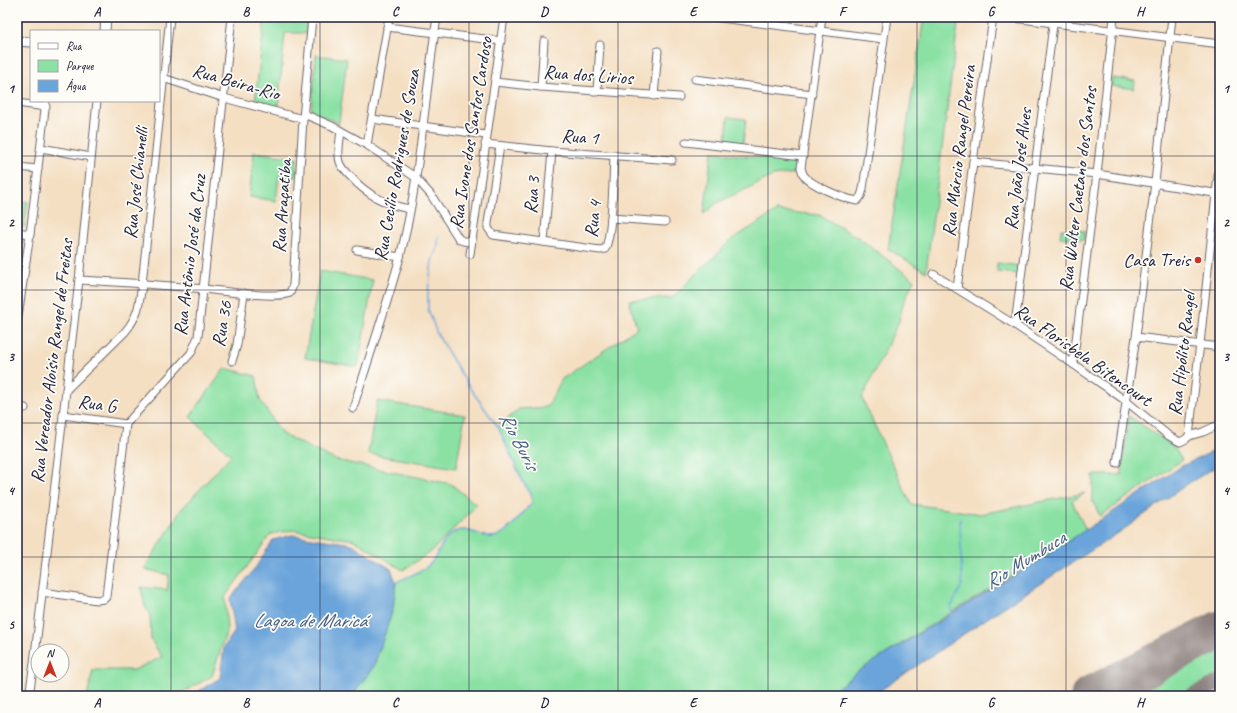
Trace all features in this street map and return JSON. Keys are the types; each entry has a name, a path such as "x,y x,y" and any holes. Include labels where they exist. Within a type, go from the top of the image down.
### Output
{"main road":[{"path":"105,30 106,17"},
{"path":"17,41 30,42"}],"street":[{"name":"Rua José Chianelli","path":"160,88 170,17"},
{"name":"Rua Antônio José da Cruz","path":"126,424 190,353 195,346 200,327 232,17"},
{"name":"Rua Araçatiba","path":"244,293 281,295 290,293 293,285 312,17"},
{"path":"367,145 388,17"},
{"name":"Rua Cecílio Rodrigues de Souza","path":"353,408 400,257 415,177 437,17"},
{"name":"Rua Ivone dos Santos Cardoso","path":"470,254 504,17"},
{"path":"712,17 884,39"},
{"path":"822,17 801,168 803,174 818,186 842,198 857,201 861,196 863,189 887,17"},
{"name":"Rua Márcio Rangel Pereira","path":"958,289 973,162 993,17"},
{"path":"1006,17 1053,20 1112,31 1220,44"},
{"name":"Rua Walter Caetano dos Santos","path":"1073,364 1097,174 1114,17"},
{"path":"1117,463 1136,337 1155,183 1172,17"},
{"name":"Rua João José Alves","path":"1015,325 1053,20"},
{"path":"387,27 501,41"},
{"path":"541,87 544,41"},
{"path":"597,92 600,45"},
{"path":"654,96 658,51"},
{"name":"Rua Beira-Rio","path":"161,77 224,98 304,117"},
{"path":"695,79 812,94"},
{"name":"Rua dos Lirios","path":"495,82 597,92 679,97"},
{"name":"Rua Vereador Aloísio Rangel de Freitas","path":"29,696 79,280 97,102"},
{"name":"Rua José Chianelli","path":"66,390 125,332 133,323 137,315 142,284 159,102"},
{"path":"17,103 46,104 30,234 17,323"},
{"path":"304,117 324,122 367,145 415,177 431,195 459,239 463,242 471,242"},
{"path":"372,119 486,135"},
{"path":"341,131 339,160 348,174 362,188 374,197 388,204 410,208"},
{"path":"686,142 803,156"},
{"name":"Rua 1","path":"485,144 552,151 672,160"},
{"path":"500,146 488,223 490,231 493,235 544,242"},
{"path":"41,148 92,157"},
{"name":"Rua 3","path":"544,242 552,151"},
{"name":"Rua 4","path":"544,242 602,250 605,249 611,218 614,155"},
{"name":"Rua Hipólito Rangel","path":"1189,436 1218,194 1220,157"},
{"path":"973,162 1097,174 1218,194"},
{"path":"17,167 38,169"},
{"path":"611,218 665,222"},
{"path":"17,232 30,234"},
{"path":"357,250 400,257"},
{"name":"Rua Florisbela Bitencourt","path":"933,274 1015,325 1073,364 1126,402 1169,436 1180,442 1189,436"},
{"path":"79,280 244,293"},
{"name":"Rua 36","path":"232,361 237,345 244,293"},
{"path":"1136,337 1220,347"},
{"path":"17,407 25,408"},
{"name":"Rua G","path":"63,415 126,424"},
{"path":"42,592 97,600 104,599 106,597 126,424"},
{"path":"1189,436 1203,432 1220,424"}],"green space":[{"path":"265,17 308,17 307,33 285,33 278,108 255,101"},
{"path":"924,17 959,17 926,272 888,249"},
{"path":"316,55 347,59 339,123 311,112"},
{"path":"1112,78 1135,81 1134,89 1111,86"},
{"path":"728,117 746,119 743,143 726,141"},
{"path":"254,152 297,158 296,177 279,176 276,201 249,197"},
{"path":"712,152 798,162 796,173 773,176 717,203 704,214"},
{"path":"20,201 28,202 24,227 17,225"},
{"path":"777,211 819,215 859,238 914,280 903,304 899,321 862,398 911,504 981,514 1085,493 1072,501 1086,530 890,651 827,696 352,696 374,666 393,609 396,582 429,565 447,538 456,531 463,530 492,537 497,536 512,526 532,503 531,494 523,482 498,427 519,409 547,407 562,379 637,328 629,300 672,298 731,240"},
{"path":"1061,229 1085,231 1084,240 1060,237"},
{"path":"997,263 1021,266 1020,274 997,272"},
{"path":"320,271 373,280 358,367 305,358"},
{"path":"225,368 256,376 260,400 282,434 335,460 451,484 477,505 432,551 403,570 354,540 293,530 271,534 225,597 227,630 212,676 185,691 157,696 87,696 93,670 134,670 162,657 151,640 150,614 145,607 141,587 167,590 169,575 144,569 180,511 231,455 190,417"},
{"path":"377,401 465,415 456,468 368,454"},
{"path":"1129,416 1173,446 1182,460 1100,516 1093,502 1093,475 1121,475"},
{"path":"1220,645 1220,677 1182,696 1122,696 1125,693"}],"water":[{"path":"1220,448 1220,464 1186,485 1120,532 998,611 872,696 827,696 860,670 1040,560 1182,466"},
{"name":"Lagoa de Maricá","path":"292,535 352,544 391,569 396,582 393,609 374,666 352,696 191,696 220,678 224,647 235,631 230,599 254,570 273,540"}],"waterway":[{"name":"Rio Buris","path":"396,582 429,565 447,538 456,531 463,530 492,537 497,536 512,526 532,503 531,494 523,482 498,427 470,388 437,334 428,309 428,292 432,261 438,246 438,237"},
{"path":"951,615 951,607 962,585 960,519"}],"taxiway":[{"path":"1114,696 1118,686 1127,677"},
{"path":"1192,696 1220,682"},
{"path":"1094,696 1101,696"}],"runway":[{"path":"1090,696 1220,630"}],"place":[{"name":"Casa Treis","path":"1198,260"}],"water label":[{"name":"Rio Mumbuca","path":"1025,560"}]}
